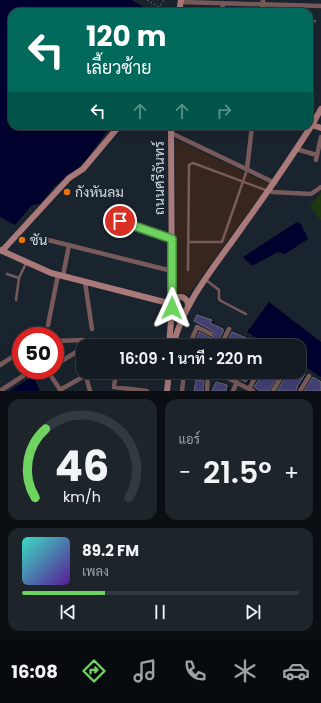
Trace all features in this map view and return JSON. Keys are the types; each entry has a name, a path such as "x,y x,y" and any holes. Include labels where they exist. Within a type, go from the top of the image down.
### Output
{"street":[{"path":"312,6 313,0"},
{"path":"181,1 223,3 262,2 321,6"},
{"path":"222,8 223,3"},
{"path":"313,120 321,109"},
{"path":"116,130 83,169 69,178 1,250 26,262 61,275 172,304 178,313 187,309"},
{"name":"ถนนศรีจันทร์","path":"170,339 172,304 171,130"},
{"path":"247,169 252,130"},
{"path":"175,339 176,333 194,296 269,190 307,130"},
{"path":"171,134 274,182"},
{"path":"296,149 316,157 321,137"},
{"path":"269,190 272,192 311,194 321,187"},
{"path":"120,221 172,239"},
{"path":"44,239 172,271"},
{"path":"48,325 69,245"},
{"path":"85,282 92,329"},
{"path":"172,289 187,302 187,309"},
{"path":"172,304 181,298 194,296"},
{"path":"192,339 197,327 211,334"},
{"path":"224,339 229,329"},
{"path":"64,340 76,340"},
{"path":"64,360 76,352"},
{"path":"0,365 12,357"},
{"path":"300,391 309,376"},
{"path":"0,391 18,379"},
{"path":"53,379 61,390 77,379"},
{"path":"87,379 90,391"},
{"path":"115,379 114,387 147,391"},
{"path":"167,391 168,379"},
{"path":"182,391 183,379"},
{"path":"207,391 208,379"},
{"path":"230,379 251,390 255,379"},
{"path":"273,391 280,379"},
{"path":"233,391 236,382"}],"lane":[{"path":"188,270 189,166 193,163 269,190"},
{"path":"188,242 222,242 247,169"},
{"path":"16,300 19,278 26,262"},
{"path":"7,274 19,278"},
{"path":"205,279 219,290 219,299 221,301 246,314"}],"path":[{"path":"147,0 159,7 164,0"}],"shaded area":[{"path":"175,139 269,184 188,295 176,292"}],"green space":[{"path":"321,192 321,221 310,206"}],"water":[{"path":"0,0 132,0 145,8 8,8 8,130 108,130 87,159 74,172 55,186 40,204 32,205 15,225 0,217"},
{"path":"297,222 301,224 308,239 285,254 278,252 254,265 251,265 243,257"},
{"path":"269,302 321,342 321,377 306,367 306,339 258,339 247,332"},
{"path":"28,379 34,379 40,391 9,391"}],"building":[{"path":"197,315 212,320 210,323 223,329 223,332 219,339 196,339 199,332 211,338 215,334 213,331 194,321"},
{"path":"232,332 246,338 246,339 228,339"},
{"path":"313,377 321,382 321,391 304,391"},
{"path":"239,379 248,379 246,382"},
{"path":"259,379 276,379 269,391 260,391 254,387"},
{"path":"284,379 302,379 296,391 277,391"},
{"path":"196,380 204,381 203,391 194,391"},
{"path":"216,382 227,385 226,391 212,391"}],"place":[{"name":"กังหันลม","path":"67,192"},
{"name":"ซัน","path":"22,240"}],"route":[{"path":"120,221 172,239 172,308"}]}
